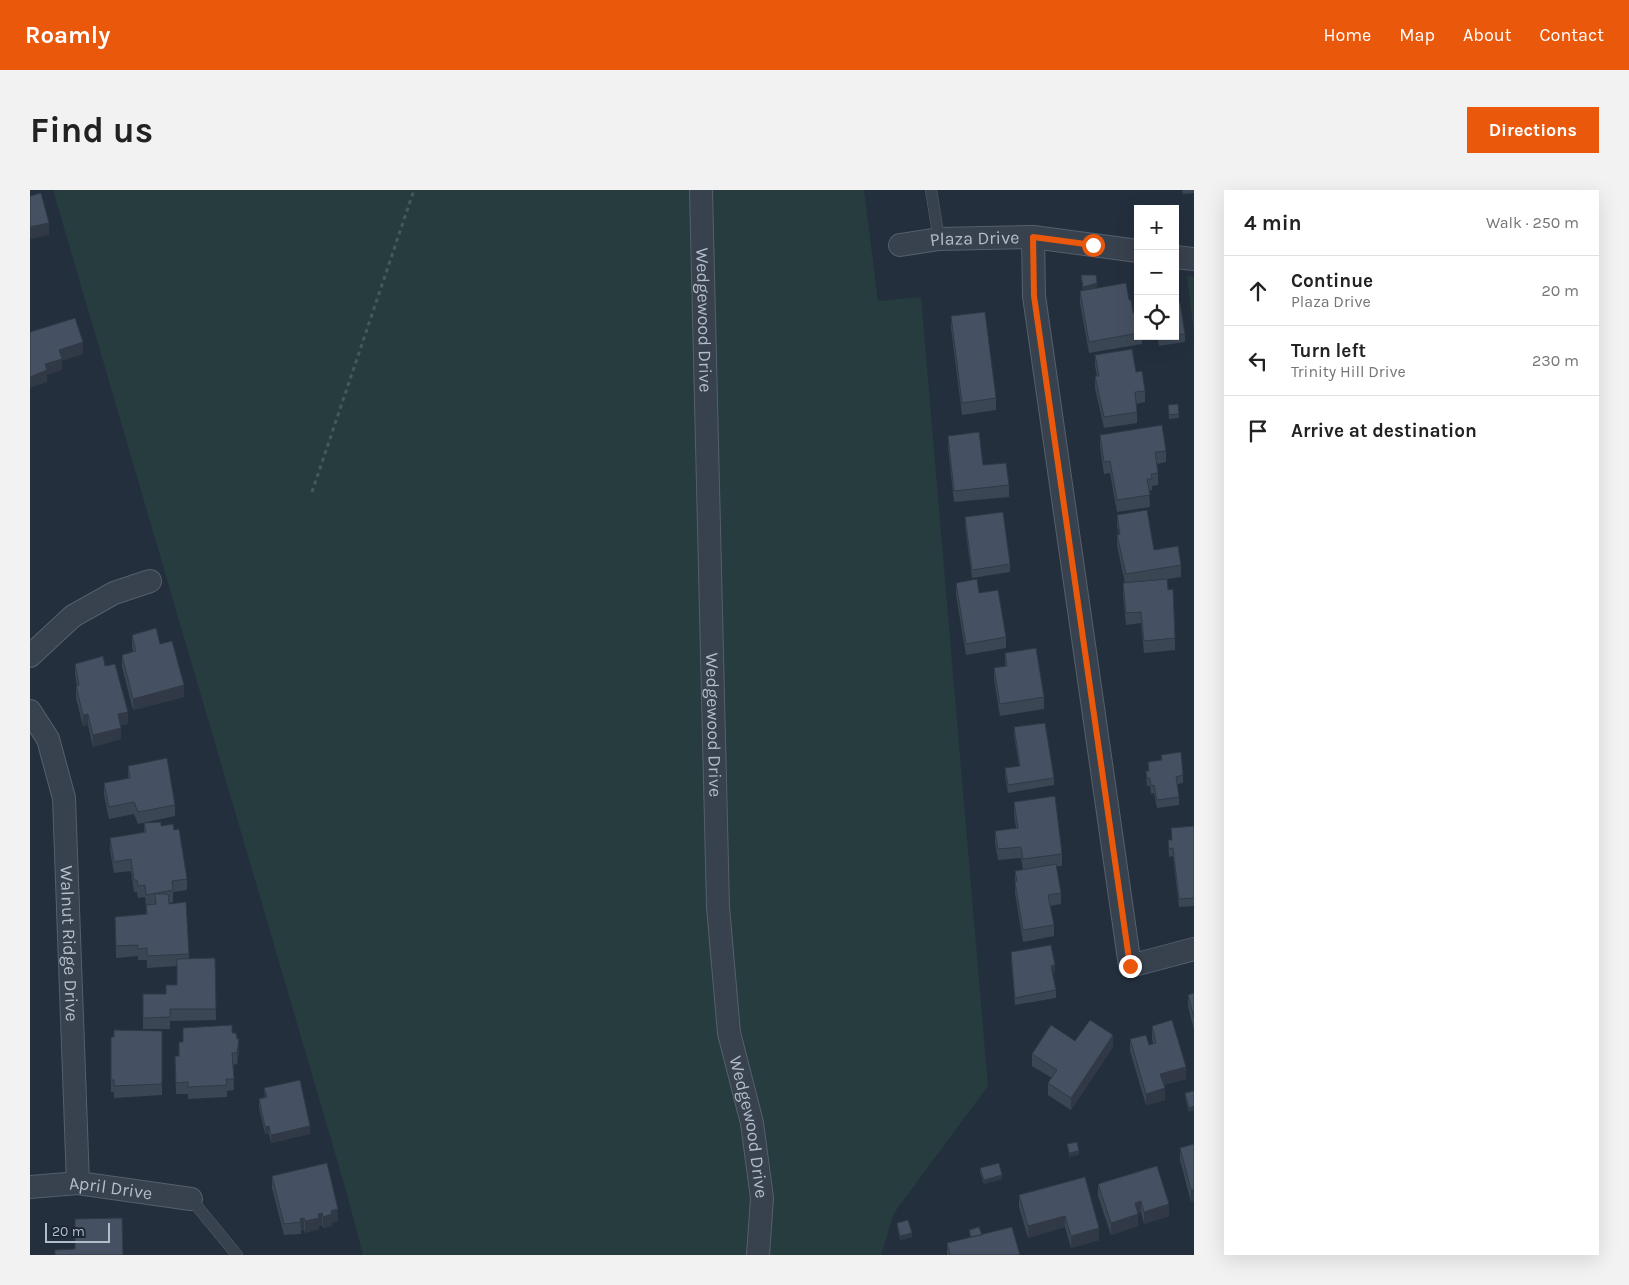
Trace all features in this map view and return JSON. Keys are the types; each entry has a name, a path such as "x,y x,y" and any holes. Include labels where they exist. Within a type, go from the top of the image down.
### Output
{"street":[{"name":"Wedgewood Drive","path":"700,190 718,907 729,1033 752,1123 762,1198 758,1255"},
{"name":"Plaza Drive","path":"900,245 939,239 1033,237 1134,250"},
{"path":"1033,237 1034,296 1130,966 1194,949"},
{"path":"1179,257 1194,259"},
{"path":"30,656 73,616 114,593 150,581"},
{"name":"Walnut Ridge Drive","path":"30,711 48,739 64,798 78,1183"},
{"name":"April Drive","path":"30,1187 78,1183 190,1199"}],"lane":[{"path":"931,190 939,239"},
{"path":"190,1199 237,1255"}],"path":[{"path":"312,492 372,308 414,190"}],"green space":[{"path":"53,190 864,190 878,301 921,297 988,1086 894,1213 881,1255 363,1255 347,1194"},
{"path":"1187,276 1194,277 1194,334"}],"building":[{"path":"41,193 49,223 30,227 30,196"},
{"path":"1081,275 1096,275 1097,283 1083,287"},
{"path":"1126,283 1134,313 1134,334 1089,342 1080,291"},
{"path":"1179,303 1180,303 1185,334 1179,335"},
{"path":"985,312 996,398 962,403 951,316"},
{"path":"75,318 83,342 59,350 62,359 45,364 47,370 30,377 30,332"},
{"path":"1132,349 1136,372 1142,371 1145,391 1135,392 1137,412 1104,417 1095,376 1099,376 1095,355"},
{"path":"1178,404 1179,414 1169,415 1168,405"},
{"path":"1162,425 1166,451 1155,452 1158,473 1151,474 1152,479 1147,479 1150,495 1117,500 1110,461 1104,462 1100,435"},
{"path":"979,432 983,465 1006,463 1009,485 954,491 948,436"},
{"path":"1147,510 1154,550 1178,546 1181,565 1126,574 1117,535 1120,534 1117,515"},
{"path":"1003,512 1010,564 972,570 965,517"},
{"path":"977,579 979,593 998,590 1006,637 966,644 956,583"},
{"path":"1167,579 1168,590 1173,589 1175,638 1144,641 1141,612 1126,613 1123,583"},
{"path":"156,628 160,644 172,641 184,685 133,699 122,655 136,651 132,635"},
{"path":"1036,648 1044,697 1000,704 994,668 1007,666 1005,653"},
{"path":"103,656 105,666 115,664 128,712 118,714 121,728 93,735 88,714 83,715 76,686 79,685 75,664"},
{"path":"1045,723 1054,778 1008,785 1005,768 1020,766 1014,727"},
{"path":"1181,752 1183,775 1176,777 1179,797 1157,800 1154,785 1151,786 1150,778 1147,778 1146,771 1149,771 1148,762 1162,760 1161,755"},
{"path":"167,758 175,805 138,812 134,802 109,807 104,783 130,778 128,766"},
{"path":"1055,796 1062,854 1023,859 1021,847 998,849 995,831 1018,828 1014,802"},
{"path":"161,822 161,826 173,824 174,830 179,829 187,879 172,881 173,890 146,895 145,885 138,886 137,880 134,880 131,859 114,862 110,838 146,832 144,823"},
{"path":"1194,826 1194,898 1179,899 1173,848 1169,849 1168,840 1172,840 1171,828"},
{"path":"1056,864 1061,893 1048,895 1054,925 1023,930 1015,871"},
{"path":"155,894 168,894 169,904 186,902 189,954 147,956 147,948 138,949 138,945 116,946 115,917 147,914 146,905 156,904"},
{"path":"1051,945 1055,965 1051,966 1056,990 1015,998 1011,952"},
{"path":"215,958 216,1009 170,1009 170,1017 143,1018 143,994 166,994 166,985 177,985 177,959"},
{"path":"1194,993 1194,1018 1188,995"},
{"path":"1090,1020 1113,1035 1071,1098 1048,1083 1057,1070 1032,1054 1051,1025 1075,1041"},
{"path":"1172,1020 1186,1067 1160,1074 1165,1088 1146,1094 1130,1039 1146,1035 1149,1045 1156,1043 1152,1026"},
{"path":"232,1025 232,1033 236,1033 237,1039 239,1039 237,1053 232,1053 234,1079 226,1079 227,1085 188,1087 188,1082 176,1083 175,1056 179,1056 179,1042 183,1042 183,1028"},
{"path":"114,1030 162,1031 162,1084 114,1086 114,1080 111,1080 111,1037 114,1037"},
{"path":"300,1080 310,1126 271,1135 269,1126 265,1127 259,1099 267,1097 264,1088"},
{"path":"1194,1091 1194,1106 1189,1108 1185,1093"},
{"path":"1077,1142 1079,1151 1069,1153 1067,1144"},
{"path":"1194,1144 1194,1189 1191,1190 1180,1148"},
{"path":"327,1163 338,1209 331,1211 332,1214 323,1217 322,1213 318,1214 319,1218 305,1221 304,1218 300,1219 301,1222 284,1224 272,1176"},
{"path":"999,1163 1002,1175 984,1180 980,1168"},
{"path":"1157,1166 1169,1204 1144,1212 1141,1201 1135,1203 1138,1214 1111,1223 1098,1184"},
{"path":"1085,1177 1099,1228 1071,1236 1065,1216 1028,1226 1019,1195"},
{"path":"122,1218 123,1255 55,1255 55,1250 75,1249 75,1219"},
{"path":"908,1220 912,1233 900,1236 897,1223"},
{"path":"979,1227 982,1235 971,1237 969,1230"},
{"path":"1012,1227 1020,1255 950,1255 947,1243"}],"route":[{"path":"1093,245 1033,237 1034,296 1130,966"}]}
